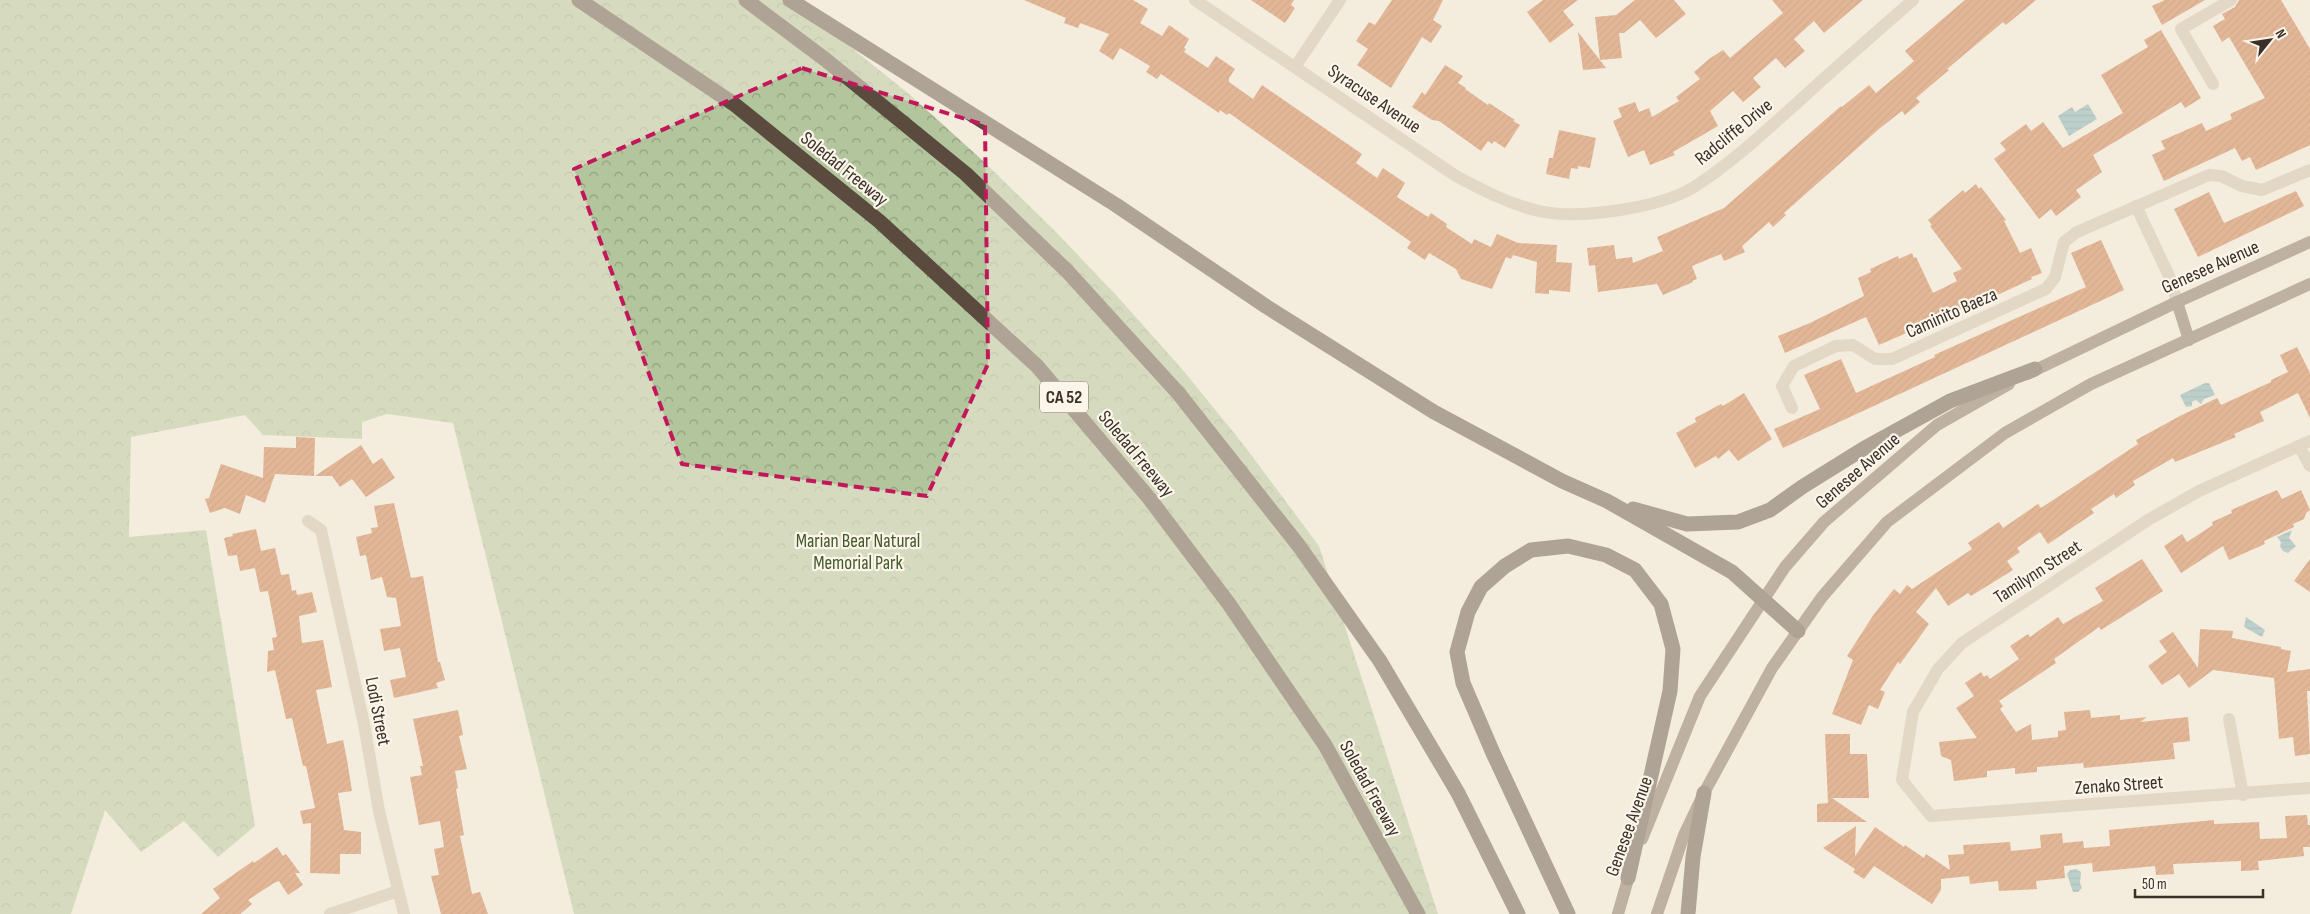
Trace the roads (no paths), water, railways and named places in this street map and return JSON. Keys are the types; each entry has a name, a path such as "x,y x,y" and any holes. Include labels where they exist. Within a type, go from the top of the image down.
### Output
{"highway":[{"name":"Soledad Freeway","path":"579,0 734,104 879,220 1037,366 1149,498 1229,604 1324,745 1418,914"},
{"path":"746,0 826,60 966,174 1068,272 1179,394 1299,546 1380,661 1458,793 1518,914"},
{"path":"790,0 1116,205 1267,307 1434,412 1562,481 1607,502 1732,572 1798,631"},
{"path":"1607,502 1687,524 1738,522 1770,510 1802,487 1863,449 1950,401 2035,369"},
{"path":"1567,911 1486,736 1464,683 1457,652 1468,612 1481,587 1505,566 1532,550 1568,546 1606,555 1635,570 1661,604 1673,649 1670,691 1628,878"},
{"path":"1688,914 1693,857 1704,793"}],"main road":[{"name":"Genesee Avenue","path":"1618,914 1628,878 1656,800 1700,696 1785,566 1824,522 1937,425 2035,369 2310,242"},
{"path":"1657,914 1684,835 1704,793 1772,668 1822,597 1887,522 2005,434 2091,384 2310,284"},
{"path":"2177,302 2189,340"}],"street":[{"name":"Syracuse Avenue","path":"1195,0 1456,176 1493,196 1540,211"},
{"path":"1295,66 1340,0"},
{"name":"Radcliffe Drive","path":"1540,211 1580,214 1616,212 1654,202 1692,188 1740,154 1913,0"},
{"path":"2213,84 2181,29 2231,0"},
{"path":"2177,302 2170,278 2136,206 2210,175 2221,176 2242,186 2262,190 2310,170"},
{"name":"Caminito Baeza","path":"1792,408 1782,386 1794,366 1836,346 1853,345 1875,359 1892,359 2046,290 2055,277 2064,242 2077,232 2136,206"},
{"path":"2304,443 2310,466"},
{"name":"Tamilynn Street","path":"1931,816 1902,780 1912,722 1914,712 1938,669 1962,643 2148,520 2198,491 2304,443"},
{"name":"Lodi Street","path":"308,521 321,530 364,724 379,812 404,914"},
{"path":"2229,719 2243,795"},
{"name":"Zenako Street","path":"1931,816 2243,795 2310,788"},
{"path":"330,914 398,891"}],"water":[{"path":"2088,104 2097,119 2069,136 2058,116 2072,107 2075,112"},
{"path":"2205,383 2209,383 2215,395 2204,399 2201,404 2196,400 2192,402 2192,406 2186,407 2180,395"},
{"path":"2292,530 2289,538 2296,546 2288,553 2283,551 2280,546 2281,542 2277,537"},
{"path":"2246,617 2265,630 2262,637 2244,627"},
{"path":"2076,869 2081,872 2080,883 2082,888 2078,892 2073,892 2067,874 2070,870"}],"park label":[{"name":"Marian Bear Natural Memorial Park","path":"858,551"}]}
